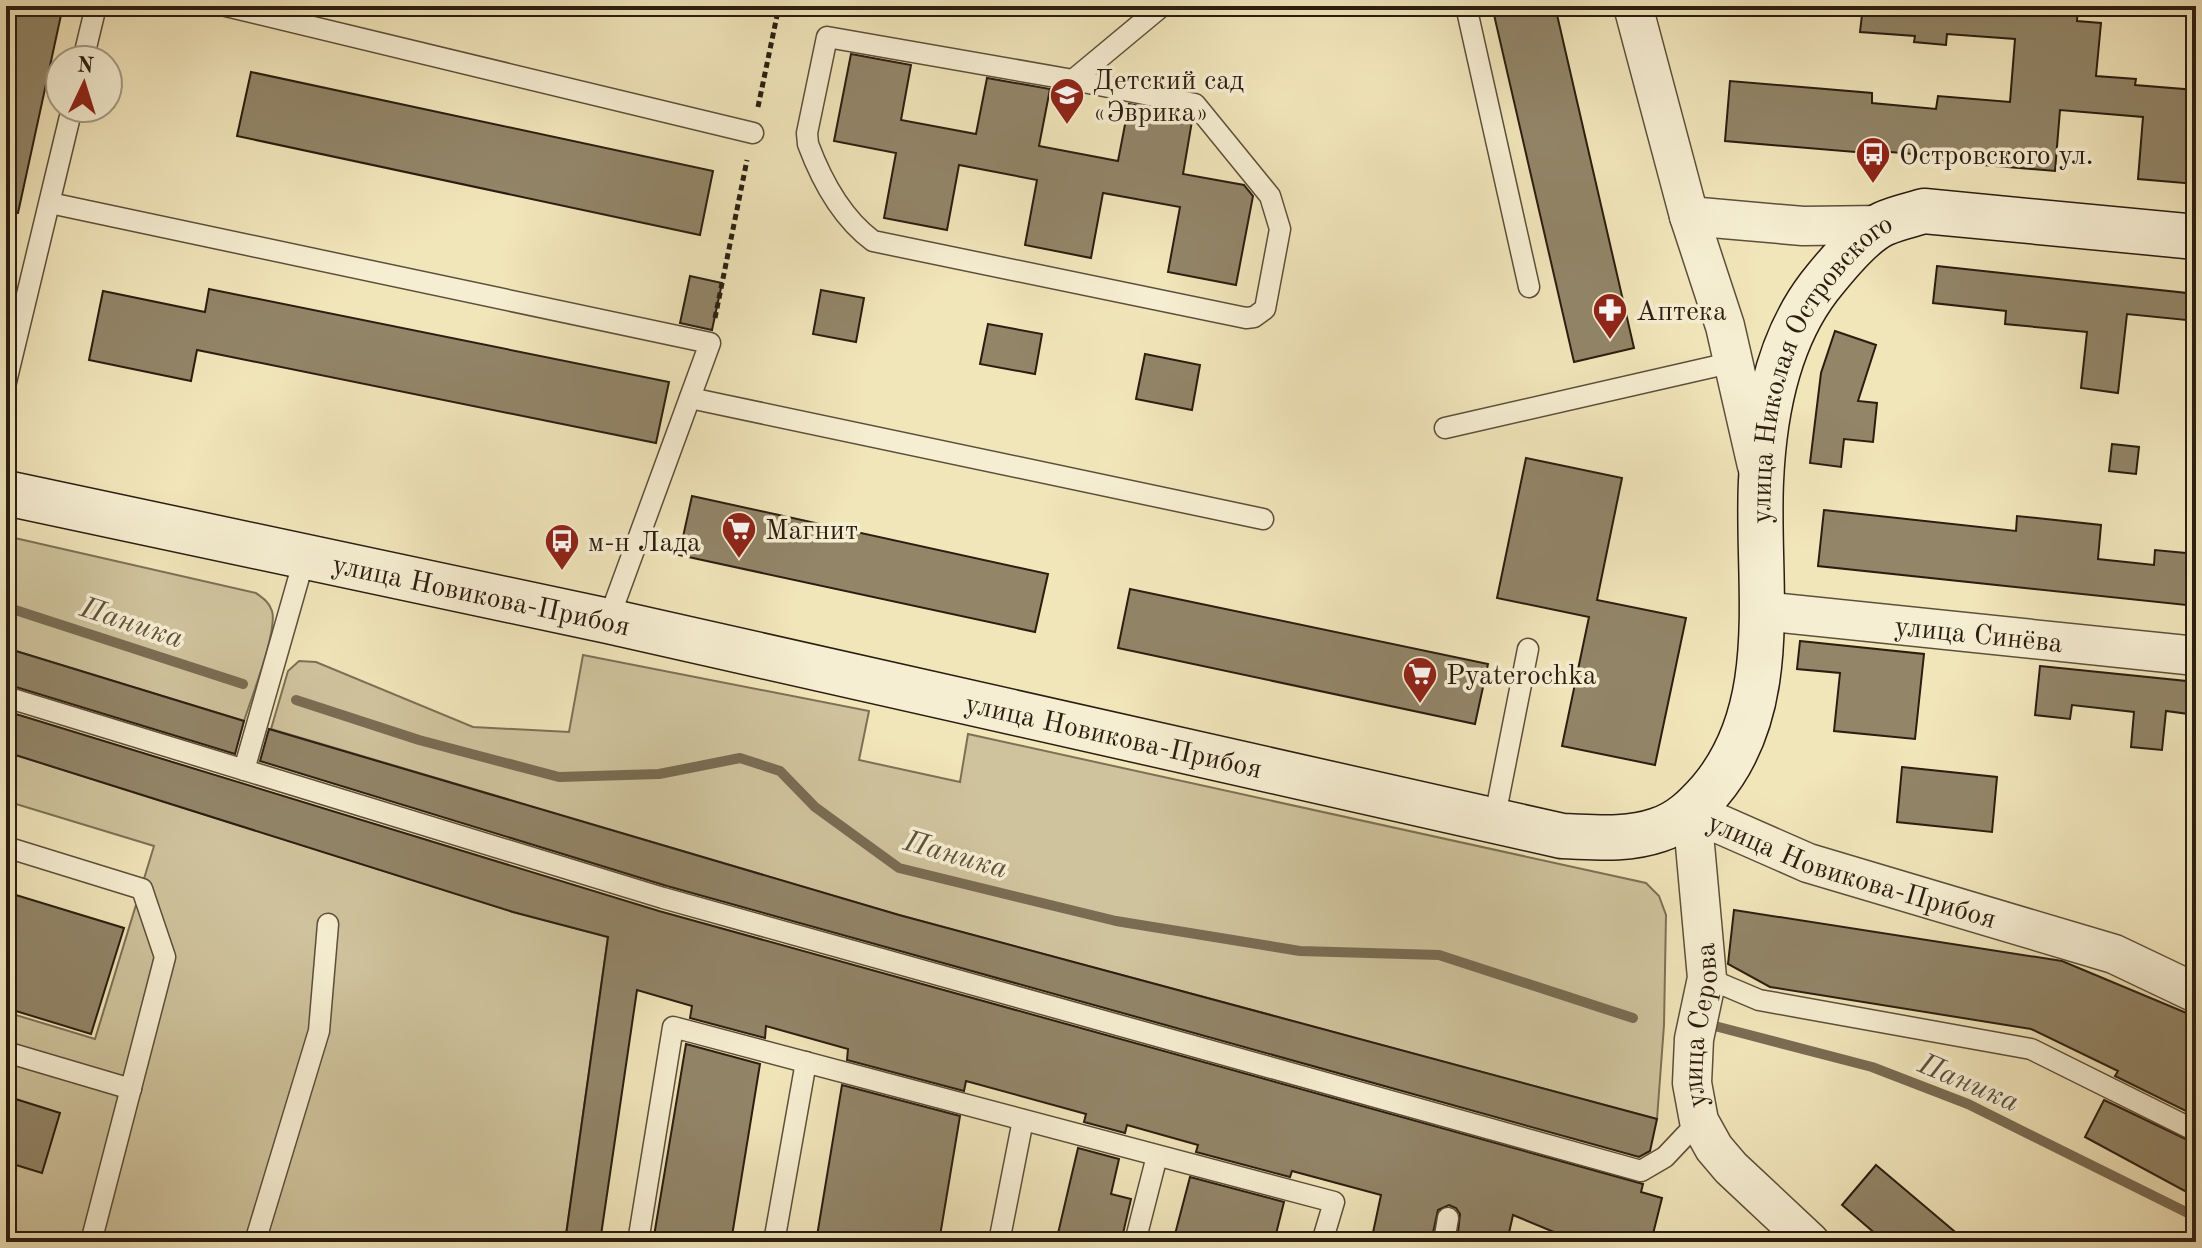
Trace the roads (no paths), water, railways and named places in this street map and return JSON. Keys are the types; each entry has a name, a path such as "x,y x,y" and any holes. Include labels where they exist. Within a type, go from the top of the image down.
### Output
{"street":[{"path":"1633,6 1689,216 1725,326 1761,482"},
{"name":"улица Николая Островского","path":"1692,812 1722,777 1752,714 1762,611 1761,482 1769,403 1786,346 1809,300 1840,261 1881,225 1924,211 2196,237"},
{"path":"1689,216 1803,226 1881,225"},
{"name":"улица Новикова-Прибоя","path":"6,493 608,621 1562,836 1629,838 1660,830 1692,812 1808,863 2114,954 2196,993"},
{"name":"улица Синёва","path":"1762,611 2196,656"},
{"name":"улица Серова","path":"1692,812 1707,978 1694,1039 1692,1083 1699,1121 1714,1148 1782,1228 1810,1242"}],"lane":[{"path":"87,44 96,6"},
{"path":"226,6 753,133"},
{"path":"1073,80 1195,104 1270,196 1280,229 1268,301 1261,313 1246,318 1207,311 873,241 846,216 808,144 807,133 827,37 1073,80 1162,6"},
{"path":"1466,6 1529,287"},
{"path":"6,382 68,124"},
{"path":"50,203 710,343 608,621"},
{"path":"1445,428 1734,362"},
{"path":"690,398 1263,519"},
{"path":"244,770 305,556"},
{"path":"1494,821 1528,649"},
{"path":"6,697 663,898 1641,1171 1665,1157 1699,1121"},
{"path":"6,847 142,889 165,957 91,1242"},
{"path":"255,1242 319,1031 328,924"},
{"path":"1707,978 1759,1000 2031,1049 2196,1131"},
{"path":"638,1242 673,1027 1334,1202 1322,1242"},
{"path":"6,1052 131,1089"},
{"path":"774,1242 806,1062"},
{"path":"999,1242 1023,1120"},
{"path":"1135,1242 1157,1156"},
{"path":"1444,1242 1448,1218"}],"waterway":[{"name":"Паника","path":"6,607 243,684"},
{"name":"Паника","path":"296,700 419,740 559,777 659,774 740,758 780,771 815,807 899,868 1116,921 1300,951 1439,955 1633,1018"},
{"name":"Паника","path":"1711,1025 1872,1067 1968,1104 2196,1217"}],"place":[{"name":"Детский сад «Эврика»","path":"1067,126"},
{"name":"Островского ул.","path":"1873,185"},
{"name":"Аптека","path":"1610,341"},
{"name":"Магнит","path":"739,560"},
{"name":"м-н Лада","path":"562,572"},
{"name":"Pyaterochka","path":"1420,705"}]}
